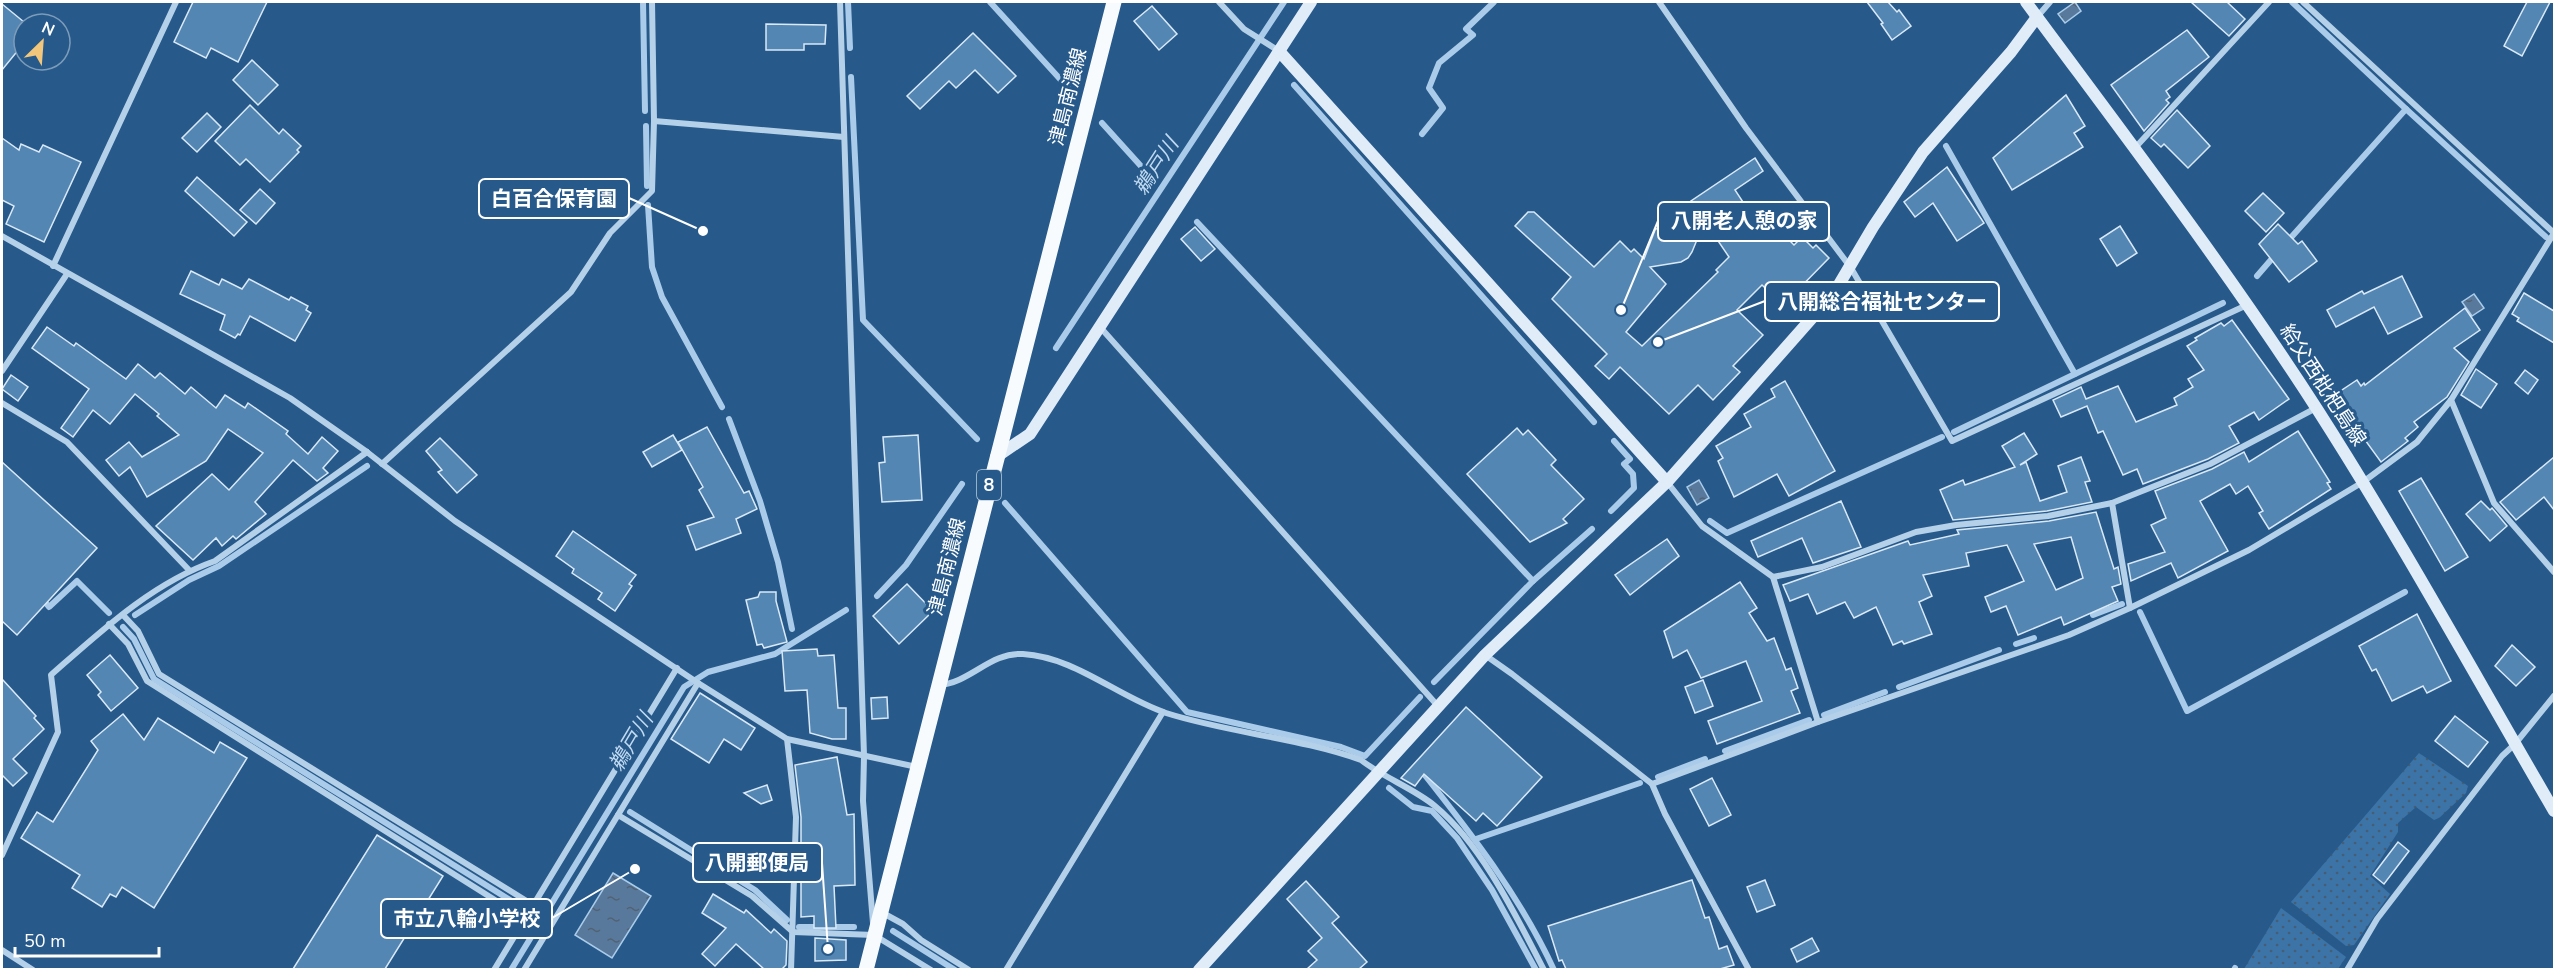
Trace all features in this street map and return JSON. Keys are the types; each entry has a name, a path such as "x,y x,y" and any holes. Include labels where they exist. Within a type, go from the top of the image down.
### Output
{"main road":[{"name":"津島南濃線","path":"866,969 1114,2"}],"street":[{"path":"53,266 176,2"},
{"path":"382,464 571,292 610,233 652,191 654,121 652,2"},
{"path":"840,2 864,756 863,801 874,935"},
{"path":"1219,2 1248,32 1274,48 1667,482 1702,526 1773,577 1818,722"},
{"path":"996,457 1030,434 1100,327 1274,48 1311,2"},
{"path":"1659,2 1746,128 1851,267 1952,441 2247,304"},
{"name":"給父西枇杷島線","path":"2026,2 2247,304 2316,408 2362,482 2554,811"},
{"path":"1199,969 1437,705 1485,655 1667,482 1834,293 1879,218 1923,152 2011,52 2050,2"},
{"path":"2134,150 2269,2"},
{"path":"1652,784 1818,722 2068,635 2130,608 2249,550 2362,482 2417,442 2451,400 2554,233 2303,2"},
{"path":"654,121 844,137"},
{"path":"2,236 290,398 367,452 455,521 698,683 787,739 917,767"},
{"path":"2,371 67,274"},
{"path":"1100,327 1437,705"},
{"path":"2451,400 2494,503 2554,572"},
{"path":"2,404 67,442 189,570"},
{"path":"1773,577 1822,567 1916,532 1956,525 2048,516 2112,503 2210,464 2316,408"},
{"path":"2,855 58,732 51,675 109,624 189,570 215,561 367,452"},
{"path":"2112,503 2130,608"},
{"path":"123,615 138,631 159,674 533,905"},
{"path":"109,624 128,644 147,681 525,919"},
{"path":"939,685 951,684 1000,656 1022,654 1052,659 1163,712 1211,725 1349,755 1361,760 1377,772 1433,804 1451,820 1506,897 1544,969"},
{"path":"1485,655 1652,784 1665,814 1749,969"},
{"path":"494,969 677,668"},
{"path":"524,969 698,683"},
{"path":"2347,969 2377,919 2502,756 2515,744 2554,696"},
{"path":"1006,969 1163,712"},
{"path":"787,739 796,817 791,969"},
{"path":"618,815 752,896 793,932 874,935 931,969"},
{"path":"880,912 903,924 921,940 969,969"},
{"path":"2,950 33,969"}],"shaded area":[{"path":"2419,753 2468,786 2466,793 2439,818 2434,820 2416,807 2398,823 2398,832 2370,876 2390,894 2354,945 2346,946 2291,902"},
{"path":"2281,908 2346,957 2338,969 2244,969"}],"water":[{"path":"2075,2 2081,11 2065,23 2058,14"},
{"path":"2474,294 2484,308 2472,316 2462,302"},
{"path":"1699,480 1709,498 1697,505 1687,487"},
{"path":"613,873 651,896 612,958 575,935"}],"building":[{"path":"193,2 267,2 238,62 211,48 206,58 174,42"},
{"path":"1867,2 1888,2 1897,12 1899,10 1911,26 1892,40 1881,24 1883,23"},
{"path":"2191,2 2227,2 2245,19 2229,36"},
{"path":"2527,2 2550,2 2522,56 2504,46"},
{"path":"2,4 12,12 12,58 2,70"},
{"path":"1152,6 1177,34 1159,50 1134,21"},
{"path":"766,24 826,25 825,44 804,44 804,50 766,50"},
{"path":"2187,30 2209,57 2166,91 2170,97 2166,100 2169,103 2144,131 2111,85"},
{"path":"973,33 1016,76 998,93 975,70 956,88 949,81 920,109 907,96"},
{"path":"252,60 278,85 258,105 233,80"},
{"path":"2066,95 2085,126 2074,133 2083,147 2012,190 1993,158"},
{"path":"250,105 279,134 283,129 301,146 297,150 299,152 270,182 246,159 240,165 215,141"},
{"path":"2177,110 2210,146 2188,168 2164,144 2161,147 2151,138"},
{"path":"207,113 221,127 197,152 182,138"},
{"path":"2,138 19,150 21,144 39,152 43,145 81,162 44,242 6,224 14,206 2,200"},
{"path":"1755,158 1763,171 1735,190 1760,228 1768,219 1794,245 1802,237 1813,248 1816,245 1829,258 1783,305 1762,285 1737,310 1763,335 1733,366 1740,372 1713,400 1698,385 1669,414 1620,367 1609,379 1595,366 1607,354 1552,299 1571,277 1515,226 1528,212 1534,212 1594,267 1620,241 1631,252 1634,249 1644,259 1655,230 1666,221 1674,220 1703,225 1688,258 1681,262 1650,267 1666,284 1626,332 1642,346 1718,272 1716,270 1729,257 1691,201"},
{"path":"1947,167 1984,223 1957,241 1933,203 1915,217 1904,202"},
{"path":"197,177 247,222 234,236 185,191"},
{"path":"260,189 275,203 256,224 240,210"},
{"path":"2263,193 2284,213 2266,232 2245,211"},
{"path":"2278,224 2298,244 2302,241 2317,261 2289,282 2259,244"},
{"path":"2120,226 2137,253 2117,266 2100,239"},
{"path":"1195,227 1215,249 1201,261 1181,239"},
{"path":"191,271 219,285 222,279 242,289 249,279 289,300 291,297 308,306 306,310 311,313 295,341 250,316 240,335 238,334 235,338 220,330 225,315 180,294"},
{"path":"2402,276 2422,317 2388,334 2374,307 2336,327 2327,310 2362,291 2364,294"},
{"path":"2524,293 2554,311 2554,343 2517,321 2519,318 2512,314"},
{"path":"2465,308 2480,330 2454,348 2469,362 2447,397 2414,422 2418,427 2405,438 2408,441 2381,462 2333,396 2357,380 2361,386 2364,383 2365,385"},
{"path":"2232,320 2289,399 2259,420 2254,412 2229,426 2239,443 2208,459 2143,484 2137,469 2123,475 2103,431 2098,433 2087,406 2061,417 2053,400 2081,387 2086,399 2118,386 2136,422 2177,405 2174,398 2193,387 2188,379 2204,370 2187,346 2197,340 2195,338 2221,323 2224,326"},
{"path":"47,327 74,346 76,343 126,379 138,364 155,378 160,373 185,394 191,387 216,408 225,395 245,408 248,403 288,431 286,434 308,454 322,437 338,451 323,468 328,473 317,481 293,460 255,502 266,514 236,539 233,536 222,546 216,538 193,560 156,526 212,474 229,490 263,453 228,429 206,461 147,497 130,467 119,476 106,460 129,442 142,457 179,435 135,394 110,424 93,410 73,437 61,428 89,389 32,348"},
{"path":"2476,369 2497,384 2481,408 2461,395"},
{"path":"2525,370 2538,380 2528,394 2515,383"},
{"path":"11,375 28,387 18,401 2,389"},
{"path":"1785,381 1835,471 1789,496 1777,474 1734,497 1718,461 1723,458 1716,446 1751,427 1744,414 1775,397 1771,389"},
{"path":"707,427 744,493 749,491 757,509 736,519 741,533 696,550 687,526 714,517 699,490 703,487 678,442"},
{"path":"1517,428 1523,435 1528,430 1556,460 1551,465 1584,499 1563,519 1567,523 1530,542 1467,474"},
{"path":"2298,431 2330,482 2327,483 2331,489 2269,529 2259,513 2263,511 2248,486 2236,494 2230,484 2200,501 2228,551 2178,578 2171,563 2131,581 2128,564 2165,552 2151,525 2166,518 2155,491 2212,469 2244,452 2249,462"},
{"path":"2024,433 2037,454 2020,465 2026,462 2040,501 2067,492 2058,466 2081,457 2090,481 2085,482 2092,502 2047,511 1953,520 1940,490 1963,480 1965,485 2015,467 2002,446"},
{"path":"673,435 682,450 652,467 643,452"},
{"path":"918,435 922,500 882,502 879,463 885,462 883,437"},
{"path":"440,438 477,475 457,493 438,472 442,470 426,451"},
{"path":"2554,457 2554,510 2544,497 2516,520 2500,502"},
{"path":"2,462 97,548 17,635 2,621"},
{"path":"2421,478 2468,557 2445,571 2399,491"},
{"path":"1841,501 1861,547 1813,563 1802,538 1758,557 1751,541"},
{"path":"2481,501 2490,510 2492,508 2507,526 2490,541 2466,514"},
{"path":"2096,512 2114,569 2118,567 2121,584 2112,587 2118,601 2064,625 2061,617 2018,635 2006,606 1991,612 1985,597 2024,581 2007,545 1966,553 1969,566 1923,575 1932,596 1919,602 1932,634 1904,644 1902,641 1893,645 1876,607 1854,618 1845,602 1817,614 1808,594 1790,601 1783,585 1908,541 1910,545 1959,534 1957,530 2049,521","holes":["2071,537 2083,578 2056,590 2034,544"]},
{"path":"573,531 636,575 629,584 632,586 615,611 598,599 602,593 572,573 574,569 556,556"},
{"path":"1667,539 1679,556 1630,595 1615,575"},
{"path":"1740,582 1757,608 1749,613 1767,641 1774,638 1786,670 1791,668 1798,688 1791,691 1800,713 1717,744 1708,721 1762,701 1746,661 1701,678 1687,650 1673,658 1664,631"},
{"path":"907,584 933,611 899,644 873,616"},
{"path":"760,592 776,592 776,601 787,642 764,648 762,644 757,645 746,600 758,597"},
{"path":"2417,614 2451,681 2427,693 2423,686 2392,701 2376,669 2372,671 2359,646"},
{"path":"2512,645 2535,667 2516,686 2495,666"},
{"path":"817,649 818,656 834,655 838,708 846,708 846,739 832,739 810,733 807,690 785,691 782,651"},
{"path":"110,655 138,688 111,711 98,695 101,692 87,675"},
{"path":"2,679 36,716 34,718 44,729 13,759 27,773 13,786 2,775"},
{"path":"1703,680 1713,706 1695,713 1685,687"},
{"path":"700,693 755,728 741,750 724,739 709,763 671,739"},
{"path":"887,697 888,718 872,719 871,698"},
{"path":"1466,707 1542,777 1497,826 1483,813 1476,821 1424,774 1415,786 1401,778"},
{"path":"123,714 144,740 158,718 214,753 220,742 247,758 154,908 122,887 116,897 110,894 102,907 72,888 80,875 21,838 37,812 53,822 98,750 91,741"},
{"path":"2455,716 2488,742 2468,767 2435,741"},
{"path":"837,757 847,815 854,814 855,885 834,886 836,928 814,928 814,916 801,917 801,817 795,765"},
{"path":"1712,778 1731,815 1709,826 1690,789"},
{"path":"767,785 772,800 761,804 744,793"},
{"path":"377,835 443,876 385,969 293,969"},
{"path":"2398,842 2409,851 2384,884 2373,875"},
{"path":"1692,880 1705,918 1709,917 1719,949 1727,946 1734,965 1720,969 1566,969 1562,960 1559,961 1548,926"},
{"path":"1765,880 1775,905 1757,912 1747,887"},
{"path":"1306,881 1339,917 1332,923 1367,962 1359,969 1307,969 1317,960 1308,951 1322,938 1287,899"},
{"path":"713,894 744,913 746,910 771,933 774,929 787,941 786,965 782,969 764,969 736,944 715,966 702,954 726,928 702,913"},
{"path":"815,938 846,940 846,960 815,961"},
{"path":"1812,938 1819,951 1797,962 1791,949"}],"waterway":[{"path":"643,2 645,111"},
{"path":"848,2 850,48"},
{"path":"990,2 1070,90"},
{"name":"鵜戸川","path":"1056,348 1284,2"},
{"path":"1422,134 1443,108 1429,88 1439,63 1473,35 1466,29 1494,2"},
{"path":"2287,242 2406,109 2292,2"},
{"path":"851,77 863,320 977,439"},
{"path":"1294,85 1594,422"},
{"path":"2406,109 2546,237"},
{"path":"1102,123 1149,175"},
{"path":"646,126 647,186"},
{"path":"1946,146 2075,374"},
{"path":"648,205 652,267 662,297 722,407"},
{"path":"1197,222 1533,581"},
{"path":"2257,276 2276,254"},
{"path":"1954,432 2223,303"},
{"path":"729,419 760,501 778,562 792,629"},
{"path":"1710,521 1727,533 1942,437"},
{"path":"1611,511 1634,488 1633,474 1624,464 1630,459 1614,441"},
{"path":"135,615 189,580 219,566 367,466"},
{"name":"鵜戸川","path":"877,596 906,565 962,484"},
{"path":"1005,503 1187,712 1341,747 1365,756 1420,697"},
{"path":"1434,682 1533,581 1592,529"},
{"path":"41,597 49,607 77,581 109,613"},
{"path":"2140,612 2187,711 2405,592"},
{"path":"2093,615 2122,604"},
{"name":"鵜戸川","path":"511,970 684,687 708,672 775,654 846,610"},
{"path":"123,627 134,639 154,679 523,908"},
{"path":"2016,644 2034,638"},
{"path":"1899,687 1999,650"},
{"path":"1824,715 1885,692"},
{"path":"1725,751 1809,720"},
{"path":"1658,777 1705,759"},
{"path":"1420,769 1510,890 1554,970"},
{"path":"1476,839 1640,783"},
{"path":"1389,788 1413,807 1432,811 1457,838 1492,890 1536,970"},
{"path":"630,812 755,890 787,920"},
{"path":"799,927 854,927"},
{"path":"893,931 955,970"}],"place":[{"name":"白百合保育園","path":"703,231"},
{"name":"八開老人憩の家","path":"1621,310"},
{"name":"八開総合福祉センター","path":"1658,342"},
{"name":"市立八輪小学校","path":"635,869"},
{"name":"八開郵便局","path":"828,949"}]}
